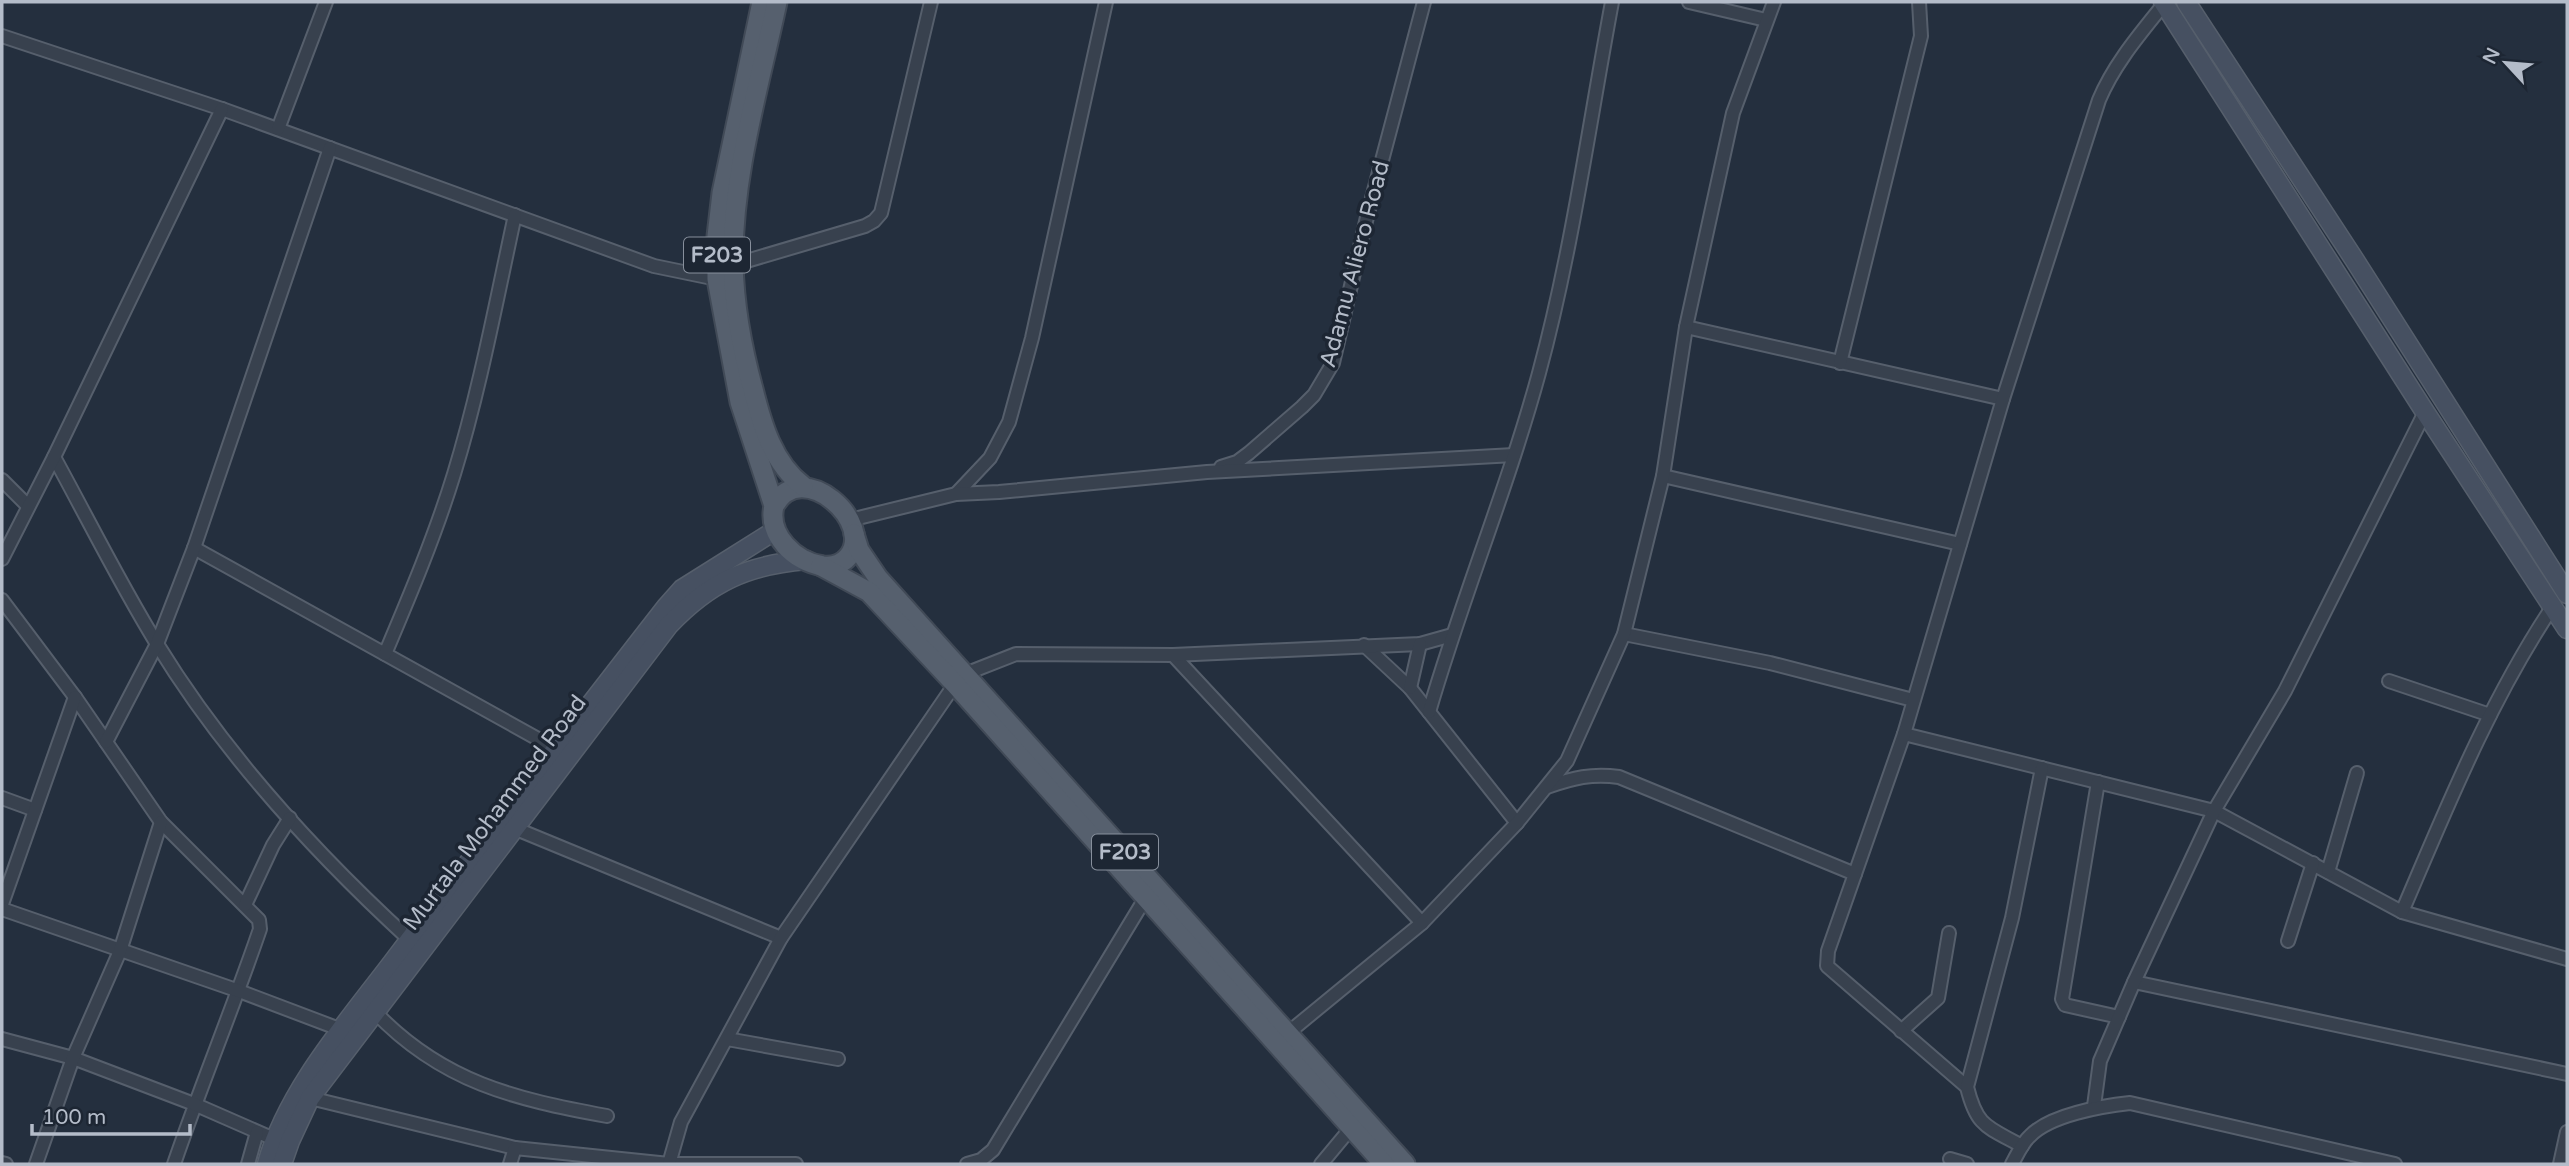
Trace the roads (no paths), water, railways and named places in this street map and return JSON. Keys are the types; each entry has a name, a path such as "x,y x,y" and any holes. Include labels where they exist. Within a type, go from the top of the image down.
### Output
{"main road":[{"name":"F203","path":"762,2 722,192 717,236 717,279 740,402 774,506"},
{"name":"F203","path":"777,2 743,162 737,199 733,265 738,320 757,407 778,460 803,486"},
{"path":"2186,2 2567,593"},
{"path":"2163,3 2567,629"},
{"path":"803,486 818,491 832,501 852,527 853,549 849,556 836,565 813,563 788,547 774,531 774,506 787,490 803,486"},
{"name":"F203","path":"852,527 859,550 878,578 960,679 1146,897 1384,1164"},
{"name":"Murtala Mohammed Road","path":"282,1164 342,1030 666,607 682,589 774,531"},
{"name":"F203","path":"813,563 869,592 960,679 1288,1033 1405,1164"},
{"name":"Murtala Mohammed Road","path":"267,1164 266,1135 296,1096 375,1012 669,625 703,593 738,575 768,564 813,563"}],"street":[{"path":"278,129 326,2"},
{"path":"733,265 865,226 881,213 931,2"},
{"path":"956,494 990,458 1009,422 1032,338 1106,2"},
{"name":"Adamu Aliero Road","path":"1207,472 1237,461 1264,441 1314,395 1334,363 1367,217 1424,2"},
{"path":"1429,712 1452,635 1514,455 1559,295 1612,2"},
{"path":"1689,2 1766,20"},
{"path":"1288,1033 1422,923 1517,823 1567,761 1624,634 1663,476 1686,327 1732,113 1774,2"},
{"path":"1840,363 1921,36 1919,2"},
{"path":"1967,1087 1827,966 1828,951 1905,734 2003,398 2099,100 2133,43 2163,3"},
{"path":"2,36 222,108 654,267 717,279"},
{"path":"2,559 222,108"},
{"path":"106,742 157,644 194,548 331,148"},
{"path":"385,654 416,581 454,475 472,408 515,215"},
{"path":"1686,327 2003,398"},
{"path":"2094,1106 2100,1061 2214,811 2286,691 2425,412"},
{"path":"852,527 956,494 1207,472 1514,455"},
{"path":"54,457 157,644 250,774 362,896 410,940"},
{"path":"1663,476 1960,544"},
{"path":"2,480 27,505"},
{"path":"194,548 556,749"},
{"path":"2,600 75,697 161,822 260,920 260,929 239,991 194,1104 174,1164"},
{"path":"2402,912 2466,761 2521,653 2553,606"},
{"path":"1624,634 1770,663 1913,700"},
{"path":"669,1164 681,1122 781,938 960,679 1016,654 1173,655 1420,644 1452,635"},
{"path":"1410,688 1420,644"},
{"path":"1364,645 1410,688 1517,823"},
{"path":"1173,655 1422,923"},
{"path":"2389,681 2490,715"},
{"path":"2,904 75,697"},
{"path":"1905,734 2214,811 2402,912 2567,959"},
{"path":"2022,1146 1982,1124 1971,1104 1967,1087 2012,918 2042,768"},
{"path":"2328,872 2357,773"},
{"path":"1547,788 1576,777 1599,774 1619,777 1855,873"},
{"path":"2098,782 2062,999 2065,1005 2119,1017"},
{"path":"2,798 35,810"},
{"path":"245,905 273,845 290,818"},
{"path":"36,1164 73,1058 120,951 161,822"},
{"path":"514,828 781,938"},
{"path":"2288,941 2313,863"},
{"path":"967,1164 981,1160 993,1150 1146,897"},
{"path":"2,909 239,991 342,1030"},
{"path":"1901,1031 1938,998 1949,933"},
{"path":"2134,982 2567,1074"},
{"path":"375,1012 397,1036 445,1069 488,1088 607,1116"},
{"path":"2,1039 73,1058 194,1104 266,1135 248,1164"},
{"path":"727,1039 838,1059"},
{"path":"310,1098 515,1148 669,1164 796,1164"},
{"path":"2012,1164 2022,1146 2039,1129 2094,1106 2130,1103 2395,1164"},
{"path":"1321,1164 1351,1128"},
{"path":"2560,1164 2567,1132"},
{"path":"510,1164 515,1148"},
{"path":"1950,1159 1967,1164"}]}
